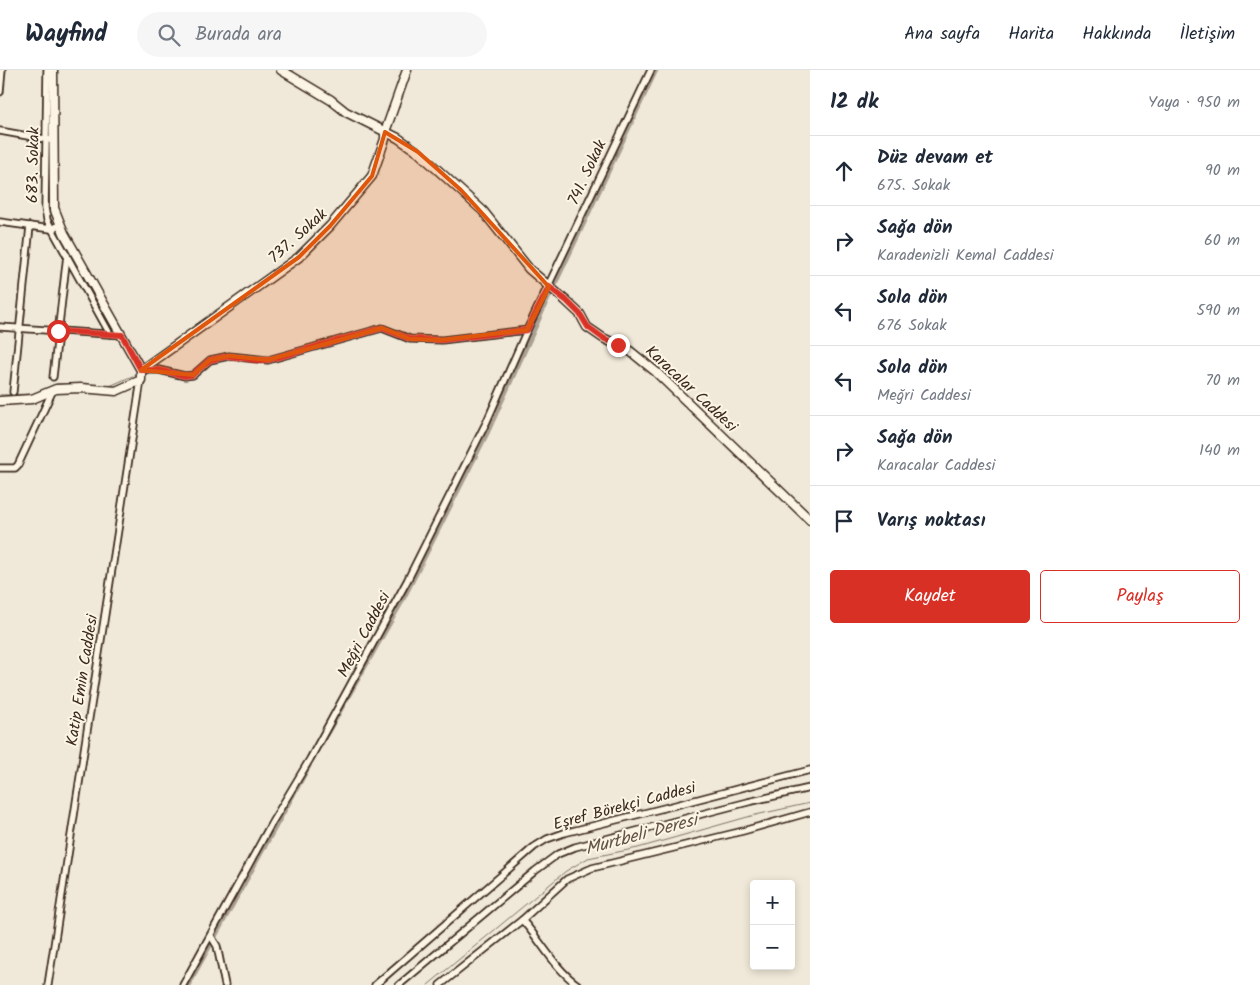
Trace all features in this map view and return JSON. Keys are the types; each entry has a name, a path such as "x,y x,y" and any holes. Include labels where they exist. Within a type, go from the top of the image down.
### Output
{"street":[{"path":"0,92 2,70"},
{"name":"683. Sokak","path":"47,70 50,140 45,208 46,220 110,334"},
{"path":"53,70 50,140 54,208 60,224 122,335 141,374 159,370 185,376 192,375 210,360 229,356 268,360 382,328 410,339 442,340 527,330"},
{"name":"Karacalar Caddesi","path":"281,70 331,100 346,112 398,138 418,152 482,211 529,269 566,300 580,314 588,327 603,338 630,351 656,372 810,520"},
{"name":"737. Sokak","path":"0,401 32,399 53,390 81,388 116,391 299,257 324,232 372,176 407,70"},
{"name":"741. Sokak","path":"549,287 651,70"},
{"path":"0,131 50,140"},
{"path":"0,222 51,229 60,224"},
{"path":"13,392 30,226"},
{"path":"54,377 67,255"},
{"name":"Meğri Caddesi","path":"183,985 407,581 487,421 527,330 549,287"},
{"path":"0,327 122,335"},
{"name":"Katip Emin Caddesi","path":"48,985 141,374"},
{"path":"0,468 15,468 18,465 53,390"},
{"name":"Eşref Börekçi Caddesi","path":"375,985 534,847 547,839 810,770"},
{"path":"399,985 535,871 558,854 599,840 810,788"},
{"path":"440,985 522,920 567,879 579,873 592,868 743,831 810,812"},
{"path":"522,920 561,971 578,985"},
{"path":"211,936 217,946 225,985"}],"highlighted area":[{"path":"385,132 418,152 461,190 549,287 527,330 442,340 410,339 382,328 268,360 229,356 210,360 193,375 141,370 299,257 330,226 372,176"}],"waterway":[{"path":"554,286 656,70"},
{"path":"320,746 401,603 488,431 551,292"},
{"path":"144,373 169,375"},
{"path":"104,387 137,374"},
{"path":"0,395 32,394 57,384 77,384"},
{"path":"188,985 309,766"},
{"path":"584,831 810,774"},
{"name":"Murtbeli Deresi","path":"428,985 566,871 588,858 638,848 751,816 810,803"},
{"path":"380,985 538,848"}],"route":[{"path":"58,331 122,335 141,370 159,370 185,376 192,375 210,360 229,356 268,360 382,328 392,330 410,339 442,340 527,330 549,287 580,314 588,327 603,338 618,345"}]}
